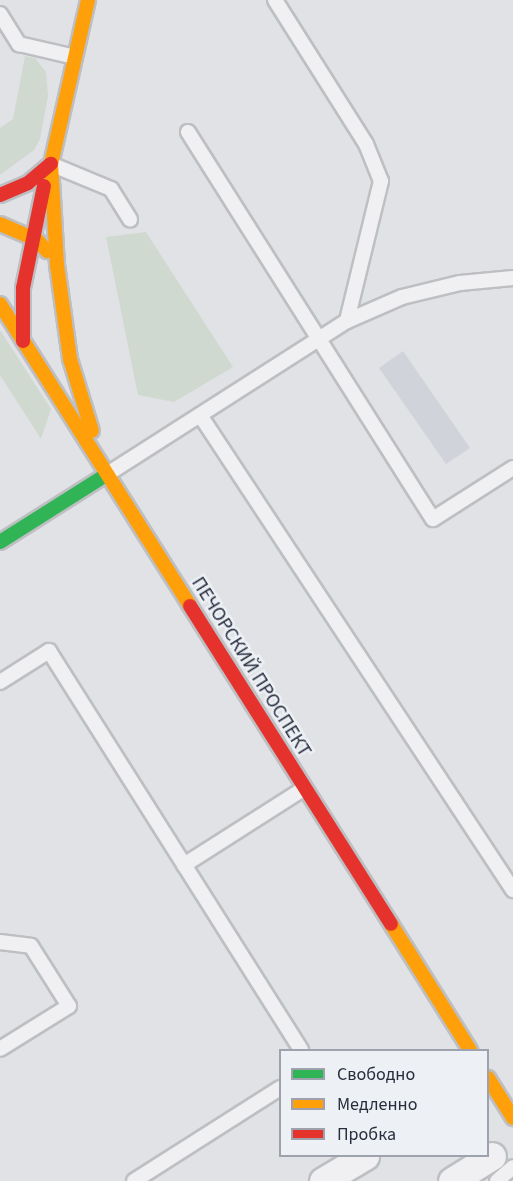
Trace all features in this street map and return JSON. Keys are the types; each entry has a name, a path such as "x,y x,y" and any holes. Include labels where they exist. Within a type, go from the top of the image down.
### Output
{"main road":[{"path":"23,341 24,279 31,237 51,164 88,0"},
{"path":"0,195 28,183 51,164"},
{"path":"0,542 106,475 70,359 57,265 51,164"},
{"path":"0,224 31,237 57,265"},
{"path":"8,286 57,265"},
{"name":"ПЕЧОРСКИЙ ПРОСПЕКТ","path":"0,304 469,1049"},
{"path":"490,1082 513,1118"}],"street":[{"path":"323,1181 362,1157"},
{"path":"452,1181 501,1168"}],"lane":[{"path":"275,0 366,144 381,181 347,321"},
{"path":"0,14 19,44 75,57"},
{"path":"188,132 433,519 513,468"},
{"path":"51,164 111,189 130,219"},
{"path":"106,475 347,321 402,297 460,283 513,278"},
{"path":"200,415 513,890"},
{"path":"0,682 49,651 300,1049"},
{"path":"184,865 305,788"},
{"path":"0,942 31,946 69,1006 0,1049"},
{"path":"490,1082 513,1082"},
{"path":"134,1181 279,1089"}],"shaded area":[{"path":"25,56 35,58 46,72 48,96 40,139 34,150 0,175 0,128 13,119"},
{"path":"146,232 233,367 174,402 138,395 106,237"},
{"path":"0,330 51,409 41,439 0,375"},
{"path":"403,351 470,448 446,464 379,368"}],"traffic: fast":[{"path":"0,542 106,475"}],"traffic: slow":[{"path":"88,0 51,164 57,265 70,359 92,431"},
{"path":"0,224 37,240 47,251"},
{"path":"0,304 190,606"},
{"path":"391,924 469,1049"},
{"path":"489,1080 513,1118"}],"traffic: jam":[{"path":"0,195 28,183 51,164"},
{"path":"23,341 23,288 44,186"},
{"path":"190,606 391,924"}]}
